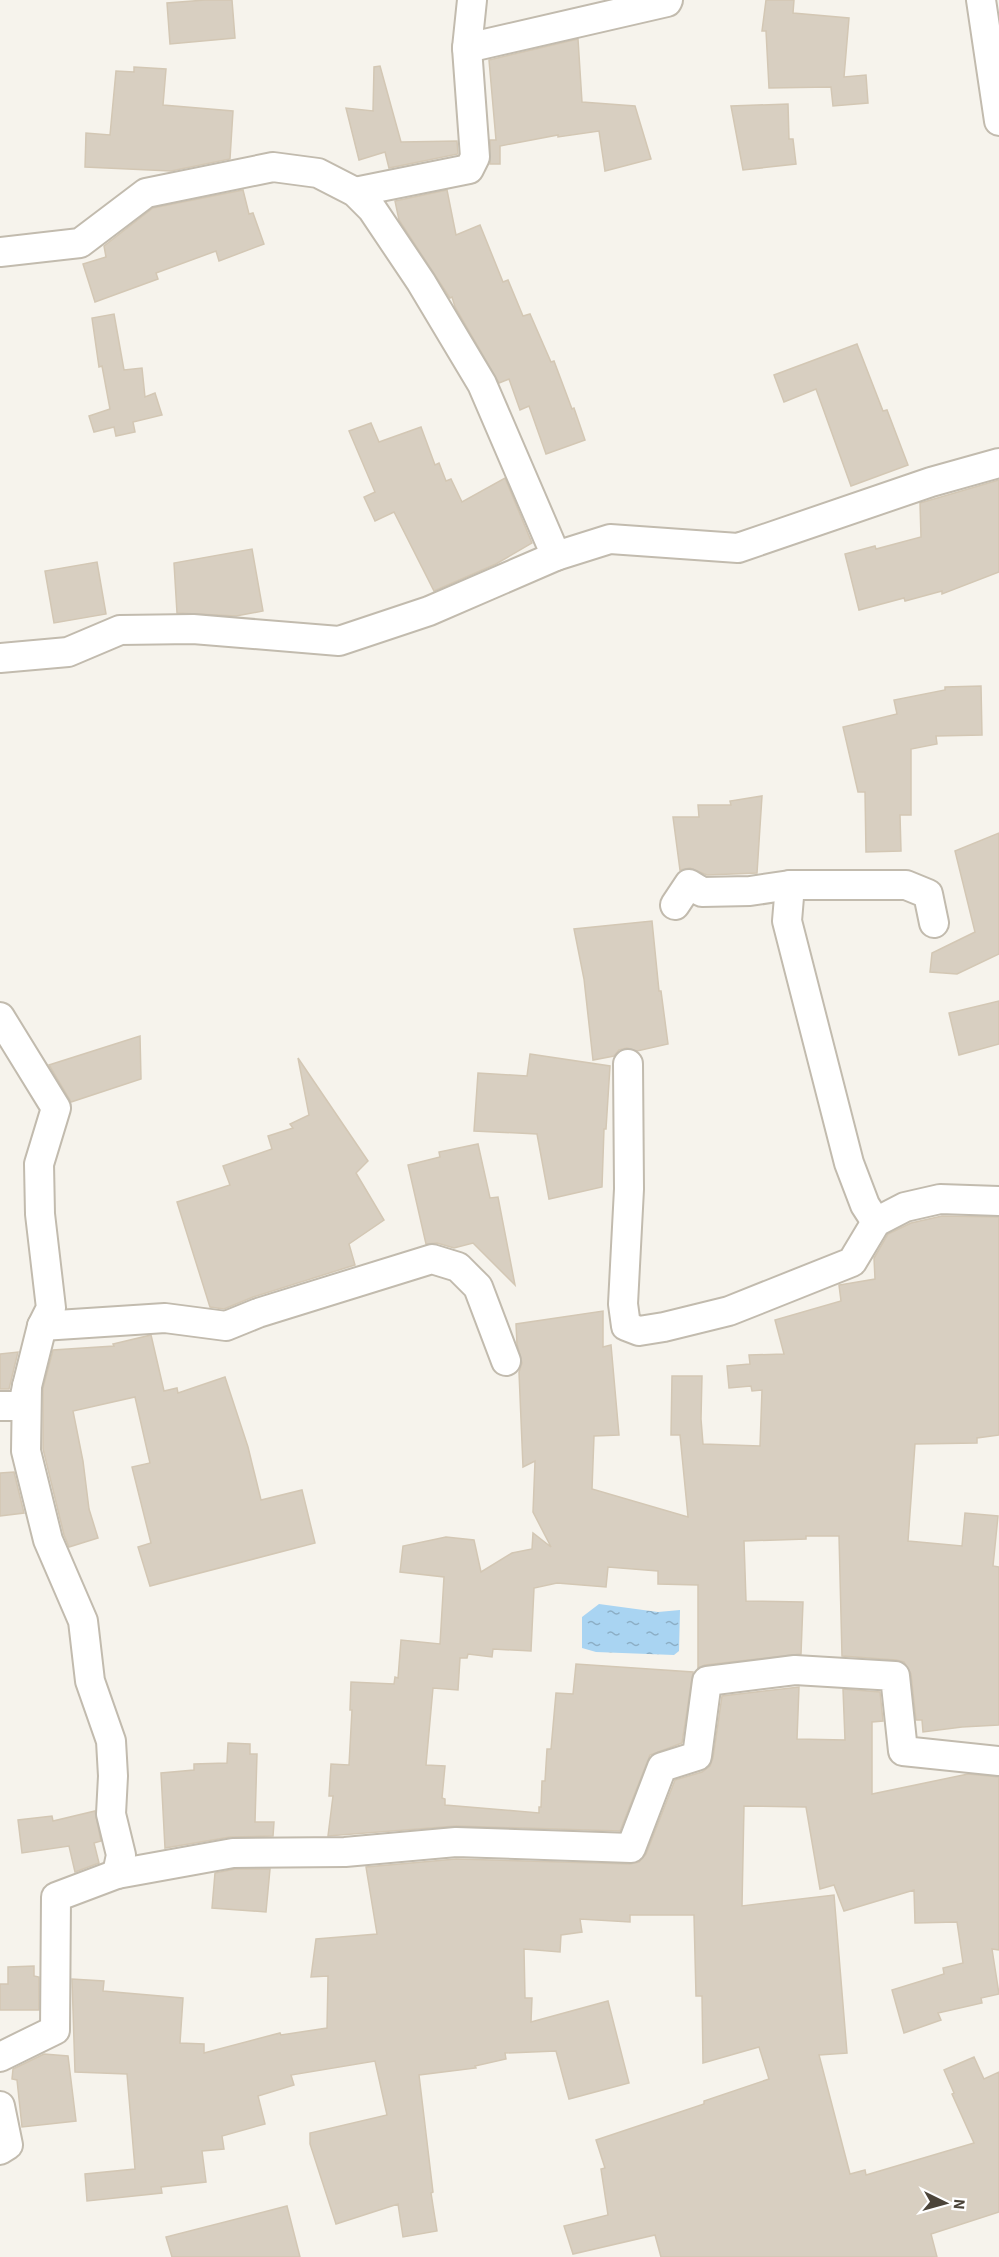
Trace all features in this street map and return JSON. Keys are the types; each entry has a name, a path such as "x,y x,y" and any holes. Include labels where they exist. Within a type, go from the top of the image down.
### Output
{"street":[{"path":"355,192 469,169 475,157 467,48 472,0"},
{"path":"467,48 668,0"},
{"path":"981,0 999,122"},
{"path":"0,252 80,243 146,193 273,167 318,173 355,192 372,209 421,282 482,384 556,556"},
{"path":"0,658 68,652 120,630 203,630 339,641 429,611 556,556 610,539 738,548 931,482 999,463"},
{"path":"675,905 689,884 702,892 750,891 790,885 906,885 928,894 934,923"},
{"path":"790,885 787,921 849,1162 865,1205 876,1222"},
{"path":"0,1017 56,1108 39,1164 40,1214 51,1308 42,1326 23,1406 0,1406"},
{"path":"628,1064 629,1189 623,1304 626,1326 639,1330 664,1327 729,1311 852,1262 876,1222 905,1207 940,1199 999,1202"},
{"path":"42,1326 165,1318 226,1326 258,1313 432,1259 458,1266 478,1287 506,1361"},
{"path":"27,1386 26,1451 48,1540 83,1621 90,1681 111,1741 113,1776 111,1814 121,1855 117,1874"},
{"path":"0,2057 55,2030 56,1897 117,1874 233,1853 345,1852 456,1842 631,1848 662,1767 697,1756 707,1681 795,1670 895,1676 903,1751 999,1761"},
{"path":"0,2106 8,2145 0,2150"}],"water":[{"path":"599,1604 658,1612 680,1610 679,1651 674,1655 596,1652 582,1648 582,1617"}],"building":[{"path":"232,0 235,38 170,44 167,3"},
{"path":"766,0 794,0 793,13 849,18 844,77 866,75 868,103 833,106 831,87 769,88 766,31 762,31"},
{"path":"578,39 582,102 635,106 651,159 605,171 599,131 558,137 558,135 500,146 500,164 490,164 490,140 496,140 489,60"},
{"path":"380,66 401,142 457,141 458,154 389,168 385,152 359,160 346,108 373,111 374,67"},
{"path":"134,67 166,69 163,105 233,111 230,159 171,171 85,167 86,133 110,135 116,71 134,72"},
{"path":"788,104 789,139 793,139 796,164 743,170 731,106"},
{"path":"243,190 249,214 253,213 264,244 219,261 216,251 156,273 158,279 95,302 83,264 106,257 104,246 153,208"},
{"path":"447,190 456,235 480,225 503,282 508,280 523,316 530,314 551,362 554,361 585,440 546,454 529,406 520,410 509,379 499,383 455,307 452,297 450,298 399,220 395,201"},
{"path":"114,314 124,370 142,368 145,397 155,393 162,415 133,422 135,432 116,436 114,427 94,432 89,416 110,409 102,366 99,367 92,318"},
{"path":"857,344 883,411 887,410 908,465 851,486 816,389 784,402 774,375"},
{"path":"371,423 379,442 421,427 435,465 439,463 446,481 451,479 462,502 505,478 532,543 496,564 434,591 394,512 375,521 364,497 375,492 349,431"},
{"path":"999,480 999,572 942,594 942,591 905,601 904,598 859,610 845,554 875,546 876,549 921,537 920,503"},
{"path":"252,549 263,611 236,616 177,613 174,563"},
{"path":"97,562 106,614 54,623 45,571"},
{"path":"981,686 982,735 936,736 937,744 911,749 911,815 900,815 901,851 866,852 865,792 858,792 843,727 897,714 894,700 945,690 945,687"},
{"path":"762,796 757,873 707,875 690,868 680,870 673,817 699,817 698,805 731,805 730,801"},
{"path":"999,833 999,954 957,974 930,972 932,953 975,932 955,851"},
{"path":"652,921 659,991 661,991 668,1044 637,1051 627,1048 619,1050 614,1056 593,1060 584,979 574,929"},
{"path":"999,1001 999,1044 959,1055 949,1013"},
{"path":"140,1036 141,1079 71,1102 49,1065"},
{"path":"530,1054 610,1066 606,1129 604,1129 602,1187 549,1199 537,1134 474,1131 478,1073 527,1076"},
{"path":"298,1058 368,1161 356,1173 384,1220 349,1244 355,1265 253,1297 224,1309 210,1307 177,1202 230,1185 223,1166 272,1149 268,1136 293,1128 290,1124 309,1115"},
{"path":"478,1144 490,1198 498,1197 515,1285 473,1243 454,1248 437,1243 426,1244 408,1165 440,1157 439,1152"},
{"path":"942,1216 999,1217 999,1435 977,1438 977,1443 915,1444 908,1541 962,1546 965,1513 998,1516 993,1566 999,1567 999,1725 923,1732 922,1720 916,1720 911,1674 904,1662 842,1656 839,1536 744,1541 746,1601 803,1602 801,1654 705,1665 698,1668 698,1585 658,1584 658,1571 608,1567 606,1587 557,1583 534,1588 531,1651 493,1649 492,1657 468,1654 467,1658 460,1658 458,1690 433,1688 426,1765 445,1766 442,1798 445,1799 445,1805 539,1813 542,1781 545,1781 547,1749 551,1749 556,1693 573,1694 576,1664 693,1672 682,1743 650,1755 620,1831 456,1826 328,1836 333,1796 329,1796 331,1764 349,1765 351,1682 394,1684 395,1677 398,1678 401,1640 440,1644 444,1577 400,1572 403,1546 446,1537 474,1540 481,1572 512,1553 532,1549 533,1533 551,1547 533,1512 535,1461 523,1467 519,1372 522,1363 517,1344 516,1324 603,1311 603,1347 611,1345 619,1435 594,1436 592,1489 688,1517 680,1435 671,1435 672,1376 702,1376 703,1444 760,1446 762,1390 752,1391 751,1386 729,1388 727,1366 750,1364 749,1355 784,1354 775,1320 841,1301 839,1285 875,1279 874,1258 888,1234 911,1223"},
{"path":"151,1335 164,1391 177,1388 178,1393 225,1377 248,1447 261,1500 302,1490 315,1543 150,1586 138,1547 151,1543 132,1467 150,1463 135,1397 73,1411 83,1461 89,1509 98,1538 69,1547 43,1449 43,1388 53,1350 114,1346 113,1344"},
{"path":"18,1352 9,1389 0,1389 0,1354"},
{"path":"14,1472 24,1513 0,1516 0,1473"},
{"path":"799,1687 797,1739 845,1740 843,1689 880,1692 883,1721 872,1722 872,1794 968,1774 999,1777 999,1950 992,1949 999,1994 981,1998 982,2003 938,2013 941,2020 904,2033 892,1990 944,1974 943,1968 963,1963 957,1922 915,1923 914,1890 844,1911 834,1885 820,1889 806,1807 744,1806 742,1906 834,1895 847,2053 819,2055 850,2174 865,2170 866,2175 974,2143 944,2070 974,2057 984,2079 999,2072 999,2212 931,2234 937,2257 661,2257 655,2235 573,2254 564,2226 608,2215 601,2169 605,2168 596,2140 704,2104 704,2101 769,2079 759,2047 703,2063 702,1996 696,1996 694,1915 630,1915 630,1922 580,1919 582,1932 561,1935 560,1952 524,1949 525,1998 532,1998 531,2022 608,2001 629,2083 569,2099 556,2051 505,2053 506,2059 475,2066 476,2068 419,2075 437,2231 403,2237 398,2204 336,2224 310,2144 310,2133 387,2115 375,2061 291,2075 294,2085 258,2096 265,2124 222,2136 224,2149 202,2151 206,2182 161,2187 162,2193 87,2201 85,2174 135,2169 127,2074 75,2072 72,1979 104,1981 103,1991 183,1998 180,2043 204,2044 204,2053 280,2033 281,2035 327,2028 328,1976 311,1977 316,1939 377,1934 366,1867 456,1859 630,1864 639,1862 646,1854 675,1780 702,1772 710,1766 722,1696"},
{"path":"228,1743 250,1744 250,1754 257,1754 255,1822 274,1822 273,1836 230,1837 165,1848 161,1773 194,1770 194,1764 227,1763"},
{"path":"95,1811 101,1841 94,1843 99,1863 75,1872 69,1846 22,1853 18,1820 52,1816 53,1821"},
{"path":"235,1869 270,1869 266,1912 212,1908 215,1873"},
{"path":"34,1966 34,1976 39,1977 39,2010 0,2010 0,1984 8,1984 8,1967"},
{"path":"44,2054 68,2056 76,2121 22,2127 17,2080 12,2079 13,2069"},
{"path":"287,2206 300,2257 172,2257 166,2237"}]}
